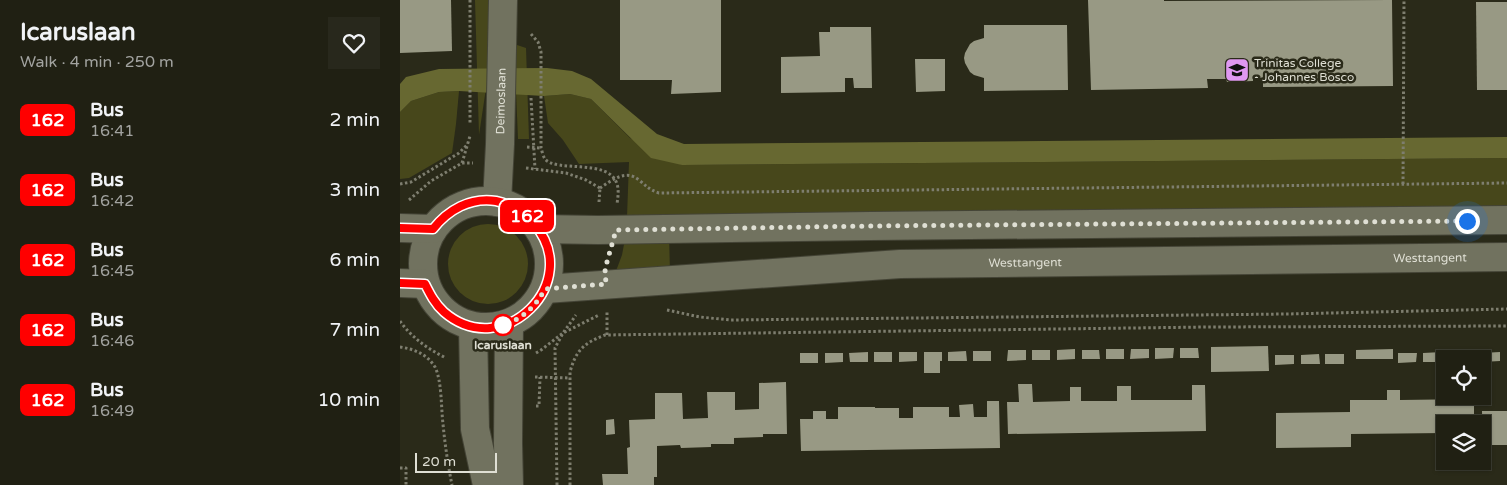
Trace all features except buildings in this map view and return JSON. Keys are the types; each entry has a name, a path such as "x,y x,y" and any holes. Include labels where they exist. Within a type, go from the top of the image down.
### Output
{"main road":[{"name":"Deimoslaan","path":"497,202 503,0"},
{"path":"484,200 497,202 513,207 528,216 545,240 550,264 545,289 531,310 509,324 485,328 457,321 443,311 432,298 413,283 422,270 426,242 433,229 445,215 472,202 484,200"},
{"path":"539,229 616,230 1507,220"},
{"path":"400,228 433,229"},
{"name":"Westtangent","path":"545,289 900,264 1507,257"},
{"path":"509,324 509,485"},
{"path":"472,326 475,428 487,485"}],"path":[{"path":"470,0 470,126"},
{"path":"1403,184 1404,0"},
{"path":"529,32 538,42 541,52 542,148 544,157 549,162 557,164 600,169 614,178 618,190 616,230"},
{"path":"531,104 535,169 566,173 586,180 600,188 614,178 622,175 631,175 638,178 652,191 659,193 1507,183"},
{"path":"410,199 431,181 462,163 470,135"},
{"path":"400,184 411,182 459,153 469,143 542,148"},
{"path":"606,284 607,336"},
{"path":"657,310 730,320 1287,314 1507,309"},
{"path":"558,485 555,348 563,333 607,311"},
{"path":"400,322 407,331 429,349 446,358"},
{"path":"570,485 570,372 573,359 580,349 591,340 607,336 1207,326 1507,326"},
{"path":"400,329 407,331"},
{"path":"400,347 415,349 426,356 434,367 439,380 445,448 452,485"},
{"path":"534,406 540,406 540,377"},
{"path":"400,468 406,468 406,485"}],"shaded area":[{"path":"475,0 489,0 491,55 479,135"},
{"path":"514,44 526,48 529,139 518,139"},
{"path":"547,68 572,71 591,79 657,134 684,144 1507,137 1507,158 682,165 651,158 591,99 570,94 544,96 459,91 439,92 411,101 400,112 400,84 406,77 439,69"},
{"path":"459,91 452,153 409,178 400,179 400,112 411,101 439,92"},
{"path":"570,94 591,99 630,138 682,165 1507,158 1507,214 627,217 629,162 579,164 563,140 548,123 544,96"},
{"path":"488,224 503,227 516,236 525,249 528,264 525,279 516,292 503,301 488,304 473,301 460,292 451,279 448,264 451,249 460,236 473,227"},
{"path":"669,233 670,273 616,271 622,255 626,234"}],"bus line":[{"name":"162","path":"400,228 433,229 440,219 461,206 484,200 497,202 513,207 528,216 545,240 550,264 545,289 531,310 509,324 497,327 485,328 457,321 443,311 432,298 425,284 400,283"}],"place":[{"name":"Trinitas College - Johannes Bosco","path":"1237,70"},
{"name":"Icaruslaan","path":"503,325"}],"route":[{"path":"503,325 497,327 509,324 531,310 545,289 606,284 605,269 616,230 1467,221"}]}
